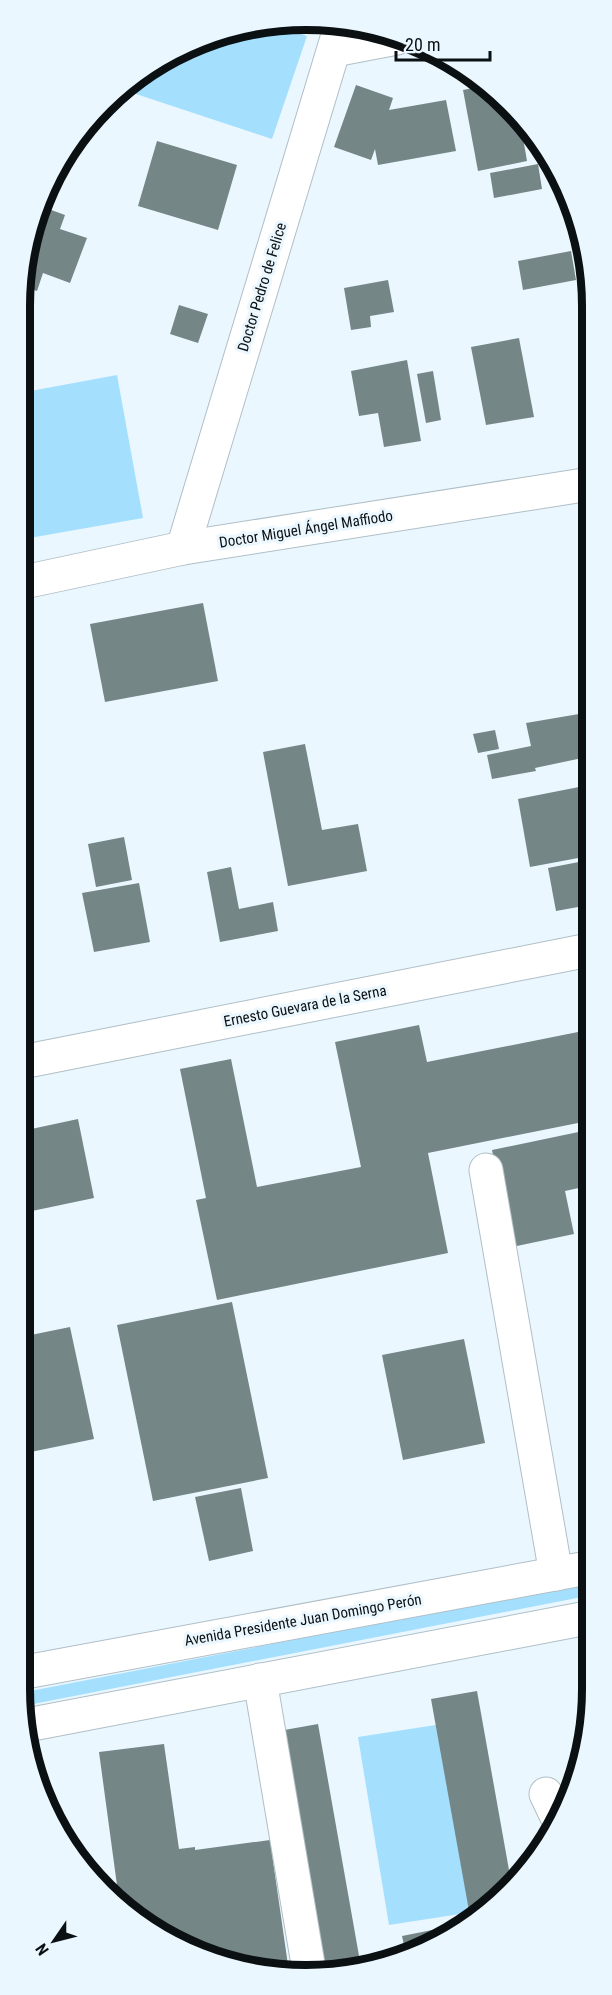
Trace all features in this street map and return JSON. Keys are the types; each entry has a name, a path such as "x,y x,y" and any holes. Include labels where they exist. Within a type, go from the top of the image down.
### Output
{"street":[{"path":"337,37 371,38"},
{"name":"Doctor Pedro de Felice","path":"183,548 337,37"},
{"name":"Doctor Miguel Ángel Maffiodo","path":"30,581 183,548 582,485"},
{"name":"Ernesto Guevara de la Serna","path":"30,1060 582,951"},
{"path":"486,1170 572,1571"},
{"name":"Avenida Presidente Juan Domingo Perón","path":"30,1671 572,1571"},
{"path":"32,1724 582,1619"},
{"path":"260,1680 308,1965"}],"shaded area":[{"path":"291,31 307,36 272,139 131,92 168,67 200,51 252,35"},
{"path":"117,375 143,518 30,538 30,391"},
{"path":"582,1584 582,1597 31,1704 30,1691"},
{"path":"442,1724 473,1909 466,1913 389,1925 358,1737"}],"building":[{"path":"356,85 393,98 389,110 446,100 456,151 378,165 375,149 371,160 334,147"},
{"path":"475,88 514,124 522,135 527,161 478,171 463,90"},
{"path":"157,141 237,165 218,230 138,206"},
{"path":"538,164 542,189 494,198 490,173"},
{"path":"48,209 65,215 60,229 87,238 70,283 43,273 37,291 31,289 32,270 39,235"},
{"path":"571,251 576,280 523,290 518,261"},
{"path":"388,280 394,312 370,316 371,327 351,330 344,288"},
{"path":"179,305 208,314 198,343 170,334"},
{"path":"519,338 534,417 486,425 471,347"},
{"path":"407,360 421,441 384,447 378,413 359,416 351,371"},
{"path":"433,371 441,420 426,423 417,374"},
{"path":"203,603 218,681 105,702 90,624"},
{"path":"579,714 582,730 582,758 535,768 536,771 492,779 487,755 531,746 526,723"},
{"path":"495,730 499,749 478,753 473,734"},
{"path":"305,744 322,830 358,824 367,871 288,886 263,752"},
{"path":"579,787 582,801 582,857 530,867 518,799"},
{"path":"124,837 132,880 96,887 88,844"},
{"path":"582,861 582,906 556,911 548,868"},
{"path":"231,867 239,909 273,902 278,931 220,942 207,872"},
{"path":"139,883 150,942 94,952 82,893"},
{"path":"419,1025 427,1062 582,1031 582,1122 428,1153 448,1253 217,1300 196,1200 206,1198 180,1069 231,1059 257,1187 361,1167 335,1042"},
{"path":"78,1119 94,1198 32,1211 30,1129"},
{"path":"582,1131 582,1187 565,1191 574,1234 512,1247 492,1150"},
{"path":"232,1302 268,1478 153,1501 117,1325"},
{"path":"70,1327 94,1439 30,1452 30,1335"},
{"path":"464,1339 485,1443 403,1460 382,1355"},
{"path":"241,1488 253,1551 209,1561 195,1497"},
{"path":"477,1691 510,1875 488,1897 469,1911 431,1699"},
{"path":"318,1724 360,1960 314,1965 273,1732"},
{"path":"164,1744 179,1849 195,1847 195,1850 270,1840 288,1964 252,1960 200,1944 168,1928 118,1891 99,1752"},
{"path":"445,1927 404,1947 402,1936"}]}
